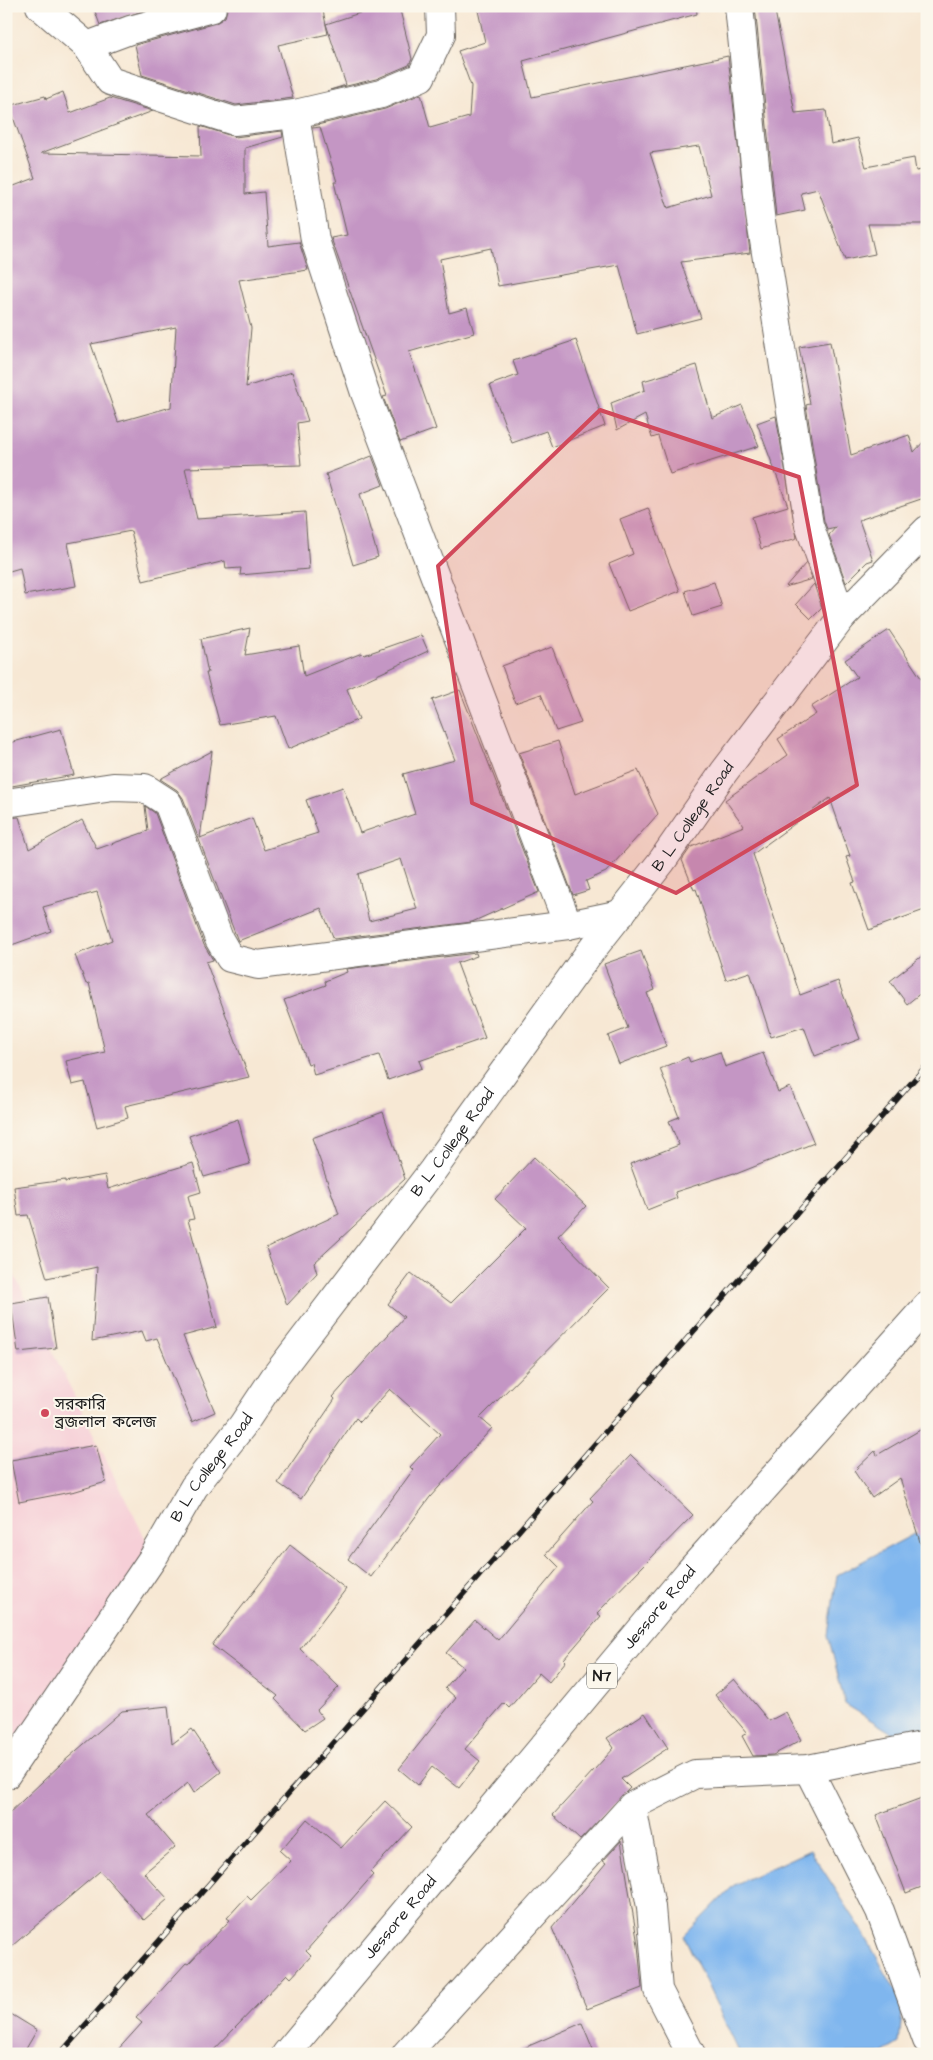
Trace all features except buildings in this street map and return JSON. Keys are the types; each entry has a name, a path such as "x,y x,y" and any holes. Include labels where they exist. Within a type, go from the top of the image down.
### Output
{"main road":[{"path":"40,6 87,46 110,81 234,121 295,114 381,94 421,77 441,35 440,6"},
{"path":"87,46 130,30 212,8 212,6"},
{"path":"739,6 760,215 809,525 842,617"},
{"path":"295,114 315,240 365,393 568,925"},
{"name":"B L College Road","path":"6,1775 154,1556 194,1487 242,1426 274,1378 433,1170 587,956 662,861 724,772 842,617 927,530"},
{"path":"6,803 113,787 145,788 168,803 219,939 230,958 258,965 568,925 621,914"},
{"name":"Jessore Road","path":"286,2054 690,1571 927,1306"},
{"path":"406,2054 632,1806 695,1774 808,1769 927,1745"},
{"path":"808,1769 880,1911 927,2040"},
{"path":"632,1806 652,1907 658,1990 691,2054"}],"highlighted area":[{"path":"600,410 799,477 857,785 676,893 472,803 438,566"}],"shaded area":[{"name":"সরকারি ব্রজলাল কলেজ","path":"6,1203 12,1270 154,1556 6,1775"}],"water":[{"path":"914,1534 927,1536 927,1729 900,1738 845,1704 828,1635 837,1575"},
{"path":"810,1850 860,1927 903,2004 899,2043 881,2054 740,2054 684,1936 734,1885"}],"railway":[{"path":"60,2054 927,1065"}],"place":[{"name":"সরকারি ব্রজলাল কলেজ","path":"45,1413"}]}
